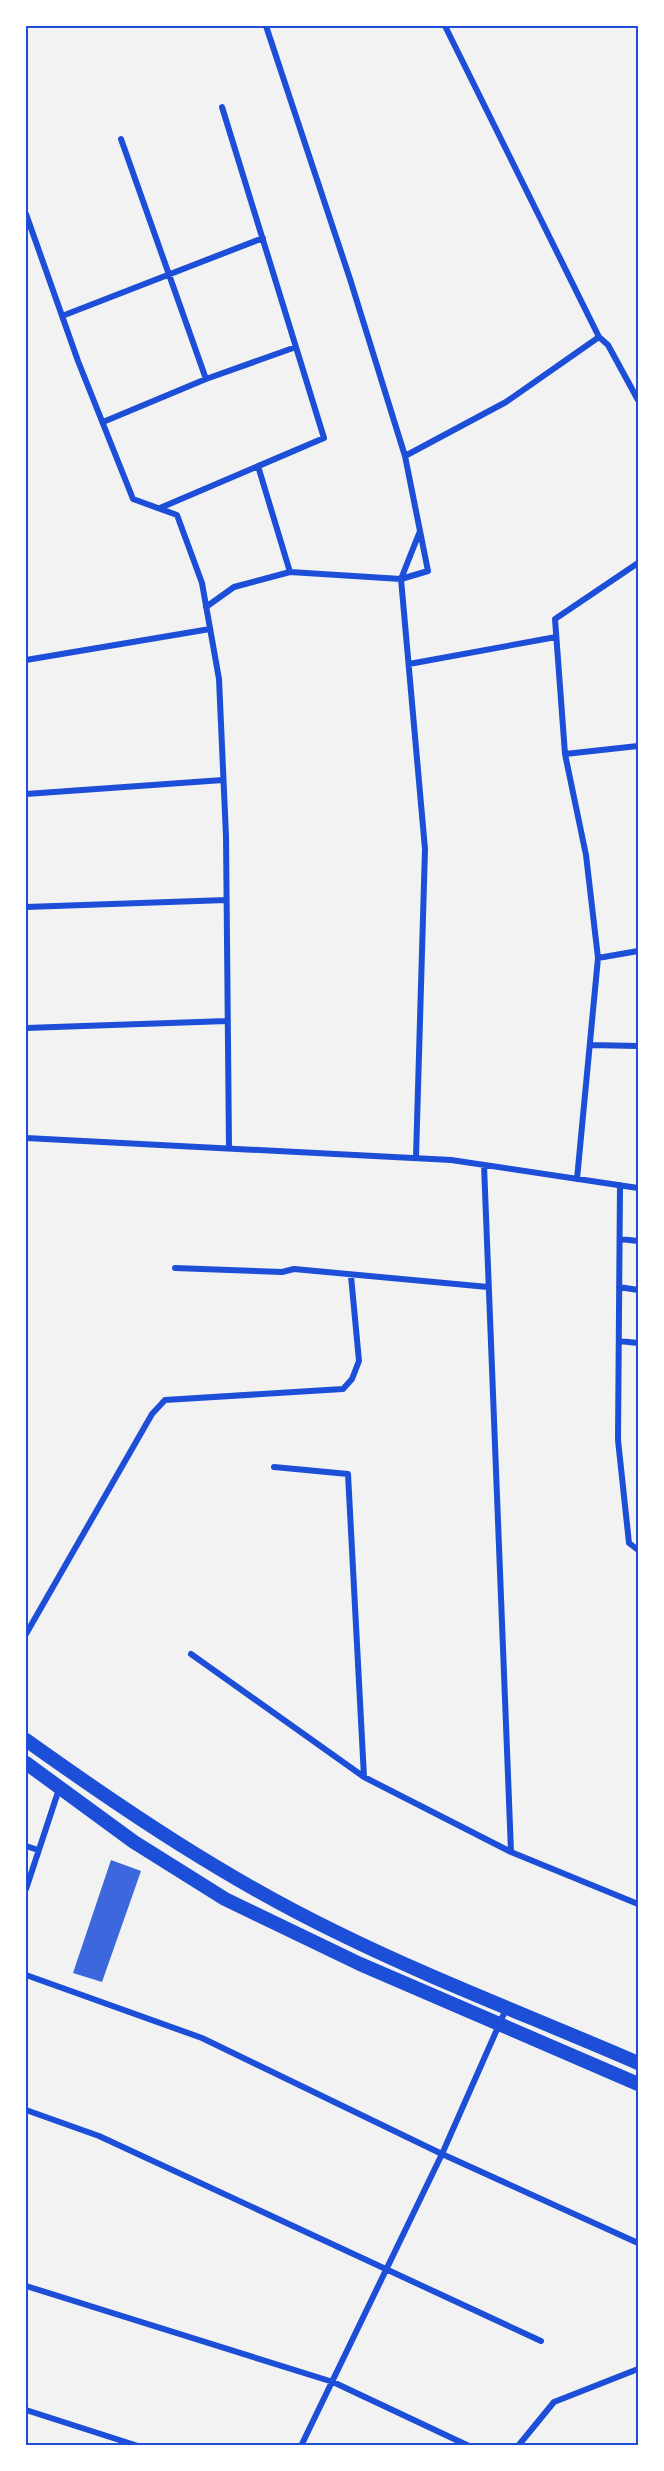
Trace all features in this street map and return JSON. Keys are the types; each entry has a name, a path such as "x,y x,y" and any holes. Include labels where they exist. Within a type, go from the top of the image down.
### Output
{"highway":[{"path":"26,1740 113,1802 223,1871 333,1931 639,2063"},
{"path":"26,1763 134,1842 225,1899 360,1964 639,2084"}],"street":[{"path":"206,607 234,587 290,572 401,579 428,571 405,456 350,279 266,26"},
{"path":"445,26 599,337 608,345 639,400"},
{"path":"160,508 324,438 222,108"},
{"path":"121,139 206,379"},
{"path":"26,214 62,316 133,499 177,515 202,583 219,679 226,900 229,1147"},
{"path":"62,316 263,238"},
{"path":"405,456 506,402 599,337"},
{"path":"103,422 206,379 296,347"},
{"path":"258,466 290,572"},
{"path":"416,1158 425,849 401,579 420,530"},
{"path":"577,1179 598,958 586,855 565,754 555,619 639,563"},
{"path":"26,660 210,629"},
{"path":"409,664 556,637"},
{"path":"565,754 639,746"},
{"path":"26,794 223,780"},
{"path":"26,907 226,900"},
{"path":"598,958 639,951"},
{"path":"26,1029 227,1021"},
{"path":"590,1045 639,1046"},
{"path":"26,1138 416,1158 484,1165 639,1188"},
{"path":"484,1165 511,1852"},
{"path":"620,1185 618,1440 629,1543 639,1550"},
{"path":"620,1239 639,1241"},
{"path":"175,1268 282,1272 294,1269 488,1287"},
{"path":"26,1634 152,1414 165,1400 343,1389 352,1379 359,1361 351,1276"},
{"path":"620,1287 639,1290"},
{"path":"619,1341 639,1343"},
{"path":"274,1467 348,1474 364,1777"},
{"path":"191,1654 364,1777 511,1852 639,1904"},
{"path":"26,1889 59,1789"},
{"path":"26,1846 38,1850"},
{"path":"26,1975 202,2038 442,2154 639,2243"},
{"path":"301,2445 442,2154 507,2008"},
{"path":"26,2109 99,2136 541,2341"},
{"path":"26,2286 333,2382 469,2445"},
{"path":"518,2445 554,2402 639,2369"},
{"path":"26,2410 138,2445"}],"building":[{"path":"111,1860 141,1871 102,1982 73,1973"}]}
